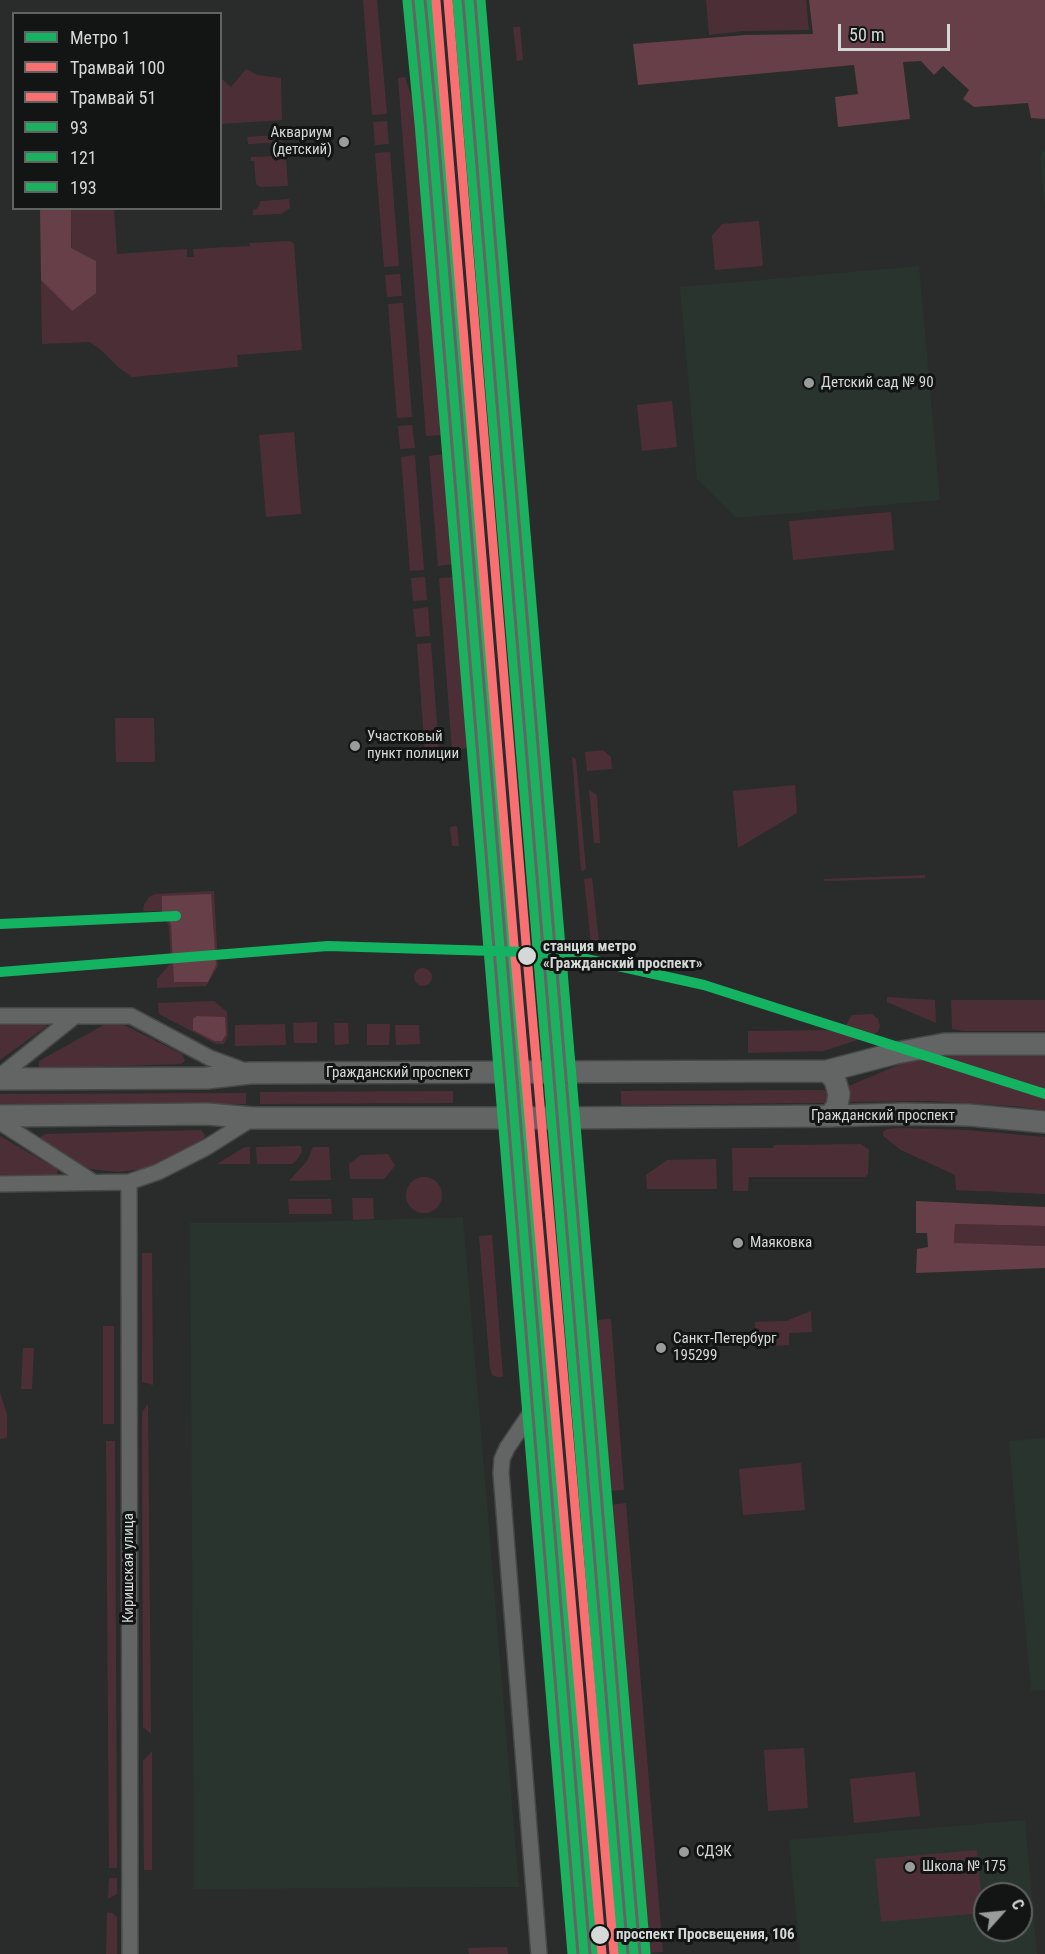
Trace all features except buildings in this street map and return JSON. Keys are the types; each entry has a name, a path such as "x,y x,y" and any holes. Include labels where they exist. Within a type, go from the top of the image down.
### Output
{"main road":[{"path":"419,0 584,1954"},
{"path":"468,0 634,1954"},
{"name":"Гражданский проспект","path":"0,1078 207,1078 250,1073 828,1071 896,1053 945,1044 1045,1044"},
{"path":"828,1071 836,1080 839,1094 837,1107 830,1116"},
{"name":"Гражданский проспект","path":"0,1116 207,1114 253,1118 563,1118 903,1114 969,1115 1045,1122"}],"street":[{"path":"0,1016 131,1016 210,1058 250,1073"},
{"path":"0,1078 75,1016"},
{"path":"0,1184 129,1182 158,1172 207,1147 253,1118"},
{"path":"0,1122 93,1182"},
{"name":"Киришская улица","path":"129,1182 130,1954"},
{"path":"538,1402 507,1448 502,1459 501,1473 539,1954"}],"shaded area":[{"path":"363,0 377,0 387,114 372,115"},
{"path":"706,0 806,0 809,30 744,31 709,35"},
{"path":"809,0 1045,0 1045,119 1031,118 1028,103 974,107 963,99 969,90 943,66 934,75 921,61 903,62 910,119 838,127 835,97 858,94 854,65 638,85 633,44 745,35 813,34"},
{"path":"513,27 520,27 523,60 517,61"},
{"path":"246,69 257,75 281,78 282,120 222,124 222,79 231,87"},
{"path":"405,77 416,111 442,435 426,436 398,78"},
{"path":"387,121 389,144 375,145 373,122"},
{"path":"281,135 281,142 248,144 247,137"},
{"path":"1045,147 1045,208 1040,159"},
{"path":"390,152 399,266 384,267 375,153"},
{"path":"282,156 286,159 288,186 260,187 256,184 254,161 251,161 251,157"},
{"path":"289,199 290,208 281,214 253,215 253,210 257,209 261,201"},
{"path":"40,210 71,210 71,248 96,261 96,293 72,311 41,280"},
{"path":"71,210 114,210 117,254 187,249 187,257 194,257 193,249 290,241 294,244 302,350 237,355 238,367 132,377 90,342 42,344 41,280 72,311"},
{"path":"759,221 763,266 715,270 712,236 722,224"},
{"name":"Детский сад № 90","path":"919,266 940,500 736,518 697,479 680,287"},
{"path":"400,274 402,296 387,297 385,275"},
{"path":"403,303 412,417 397,418 388,304"},
{"path":"672,401 677,447 642,451 637,405"},
{"path":"412,425 415,448 400,449 398,426"},
{"path":"294,432 301,514 266,517 259,435"},
{"path":"445,454 454,564 438,566 429,456"},
{"path":"415,455 424,570 410,571 401,457"},
{"path":"891,512 894,550 793,560 789,521"},
{"path":"425,577 427,600 413,601 411,578"},
{"path":"456,577 469,746 452,751 439,578"},
{"path":"428,607 430,636 416,637 413,609"},
{"path":"431,643 439,751 425,753 417,644"},
{"path":"115,718 154,718 155,762 116,762"},
{"path":"603,750 611,757 612,769 587,771 585,752"},
{"path":"572,756 576,760 586,869 583,871 581,870"},
{"path":"795,785 797,813 738,848 733,791"},
{"path":"589,790 597,795 600,843 594,843"},
{"path":"457,826 459,846 452,846 450,827"},
{"path":"925,875 925,878 824,881 824,879"},
{"path":"592,878 599,942 591,943 584,879"},
{"path":"214,891 218,966 206,986 157,988 157,979 171,963 169,926 160,911 143,911 144,905 149,897 155,894"},
{"path":"211,894 216,965 208,982 174,982 171,924 162,911 162,896"},
{"path":"423,968 429,971 432,977 429,983 423,986 417,983 414,977 417,971"},
{"path":"887,997 935,1000 936,1023 887,1002"},
{"path":"951,1000 1045,1000 1045,1031 952,1029"},
{"path":"214,1001 227,1012 228,1035 224,1044 216,1044 159,1014 158,1003"},
{"path":"872,1014 878,1019 880,1026 878,1032 823,1051 748,1053 748,1031 843,1030 852,1015"},
{"path":"197,1016 225,1017 226,1034 222,1041 215,1041 193,1030 193,1019"},
{"path":"109,1022 118,1022 182,1054 185,1061 181,1064 41,1069 39,1067 39,1061"},
{"path":"317,1022 317,1043 294,1043 293,1023"},
{"path":"0,1023 44,1023 47,1026 0,1060"},
{"path":"334,1023 348,1023 349,1044 335,1045"},
{"path":"285,1024 286,1045 235,1046 235,1025"},
{"path":"367,1024 390,1024 389,1045 367,1045"},
{"path":"395,1025 419,1025 420,1044 396,1045"},
{"path":"1045,1055 1045,1110 930,1101 848,1102 844,1088 910,1060 930,1056"},
{"path":"823,1090 828,1092 830,1097 828,1102 621,1105 621,1091"},
{"path":"453,1091 453,1103 260,1104 260,1092"},
{"path":"246,1093 246,1104 0,1106 0,1094"},
{"path":"887,1129 967,1130 1045,1137 1045,1194 956,1190 955,1175 901,1150 883,1136 883,1132"},
{"path":"201,1130 205,1135 203,1141 150,1168 118,1172 90,1169 42,1145 39,1138 45,1134"},
{"path":"0,1136 57,1169 58,1175 0,1177"},
{"path":"861,1144 869,1150 868,1174 865,1177 749,1177 748,1191 733,1191 732,1148"},
{"path":"301,1146 302,1152 292,1164 257,1164 256,1147"},
{"path":"245,1147 250,1147 250,1164 217,1164"},
{"path":"313,1147 329,1147 331,1180 289,1181 307,1161"},
{"path":"388,1154 395,1166 384,1179 350,1179 349,1164 361,1155"},
{"path":"716,1159 717,1189 647,1189 646,1175 667,1160"},
{"path":"424,1177 437,1182 442,1195 437,1208 424,1213 411,1208 406,1195 411,1182"},
{"path":"352,1198 373,1198 374,1219 353,1220"},
{"path":"288,1199 331,1199 332,1214 289,1214"},
{"path":"916,1201 1045,1207 1045,1226 955,1224 954,1243 1045,1246 1045,1268 916,1273 917,1249 928,1247 927,1233 916,1233"},
{"path":"463,1217 519,1887 194,1889 190,1223 276,1223"},
{"path":"955,1224 1045,1226 1045,1246 954,1244"},
{"path":"492,1235 503,1377 492,1375 490,1368 479,1236"},
{"path":"142,1253 152,1253 153,1385 142,1382"},
{"path":"811,1311 812,1332 789,1333 789,1345 756,1347 755,1322 786,1321"},
{"path":"611,1319 624,1490 607,1491 594,1339 598,1320"},
{"path":"103,1326 114,1326 114,1424 103,1424"},
{"path":"23,1348 34,1348 32,1389 21,1389"},
{"path":"0,1392 7,1415 7,1438 0,1439"},
{"path":"148,1404 151,1734 143,1727 142,1412"},
{"path":"1045,1438 1045,1690 1031,1691 1009,1441"},
{"path":"106,1441 115,1441 117,1868 109,1868"},
{"path":"801,1463 805,1510 743,1515 739,1469"},
{"path":"626,1503 663,1952 646,1953 609,1505"},
{"path":"804,1748 808,1808 768,1811 764,1750"},
{"path":"152,1751 152,1870 144,1870 143,1761"},
{"path":"915,1772 920,1816 854,1823 850,1779"},
{"name":"Школа № 175","path":"1025,1820 1031,1882 973,1882 973,1942 1033,1942 1033,1909 1037,1954 800,1954 789,1840"},
{"path":"977,1850 980,1882 973,1882 973,1914 881,1922 875,1859"},
{"path":"109,1878 117,1878 117,1894 108,1899"},
{"path":"107,1912 117,1917 117,1954 106,1954"},
{"path":"507,1947 508,1954 469,1954 468,1948"}],"metro line":[{"name":"1","path":"0,924 176,916"},
{"name":"1","path":"0,972 328,946 559,953 704,985 1045,1094"}],"tram line":[{"name":"100","path":"448,0 527,956 614,1954"},
{"name":"51","path":"436,1 515,957 602,1954"}],"transit line":[{"name":"93","path":"419,0 584,1954"},
{"name":"193","path":"431,0 596,1953"},
{"name":"93","path":"469,0 634,1954"},
{"name":"193","path":"481,0 646,1953"},
{"name":"121","path":"407,1 572,1954"},
{"name":"121","path":"457,1 622,1954"}],"place":[{"name":"Аквариум (детский)","path":"344,142"},
{"name":"Детский сад № 90","path":"809,383"},
{"name":"Участковый пункт полиции","path":"355,746"},
{"name":"станция метро «Гражданский проспект»","path":"527,956"},
{"name":"Маяковка","path":"738,1243"},
{"name":"Санкт-Петербург 195299","path":"661,1348"},
{"name":"СДЭК","path":"684,1852"},
{"name":"Школа № 175","path":"910,1867"},
{"name":"проспект Просвещения, 106","path":"600,1935"}]}
